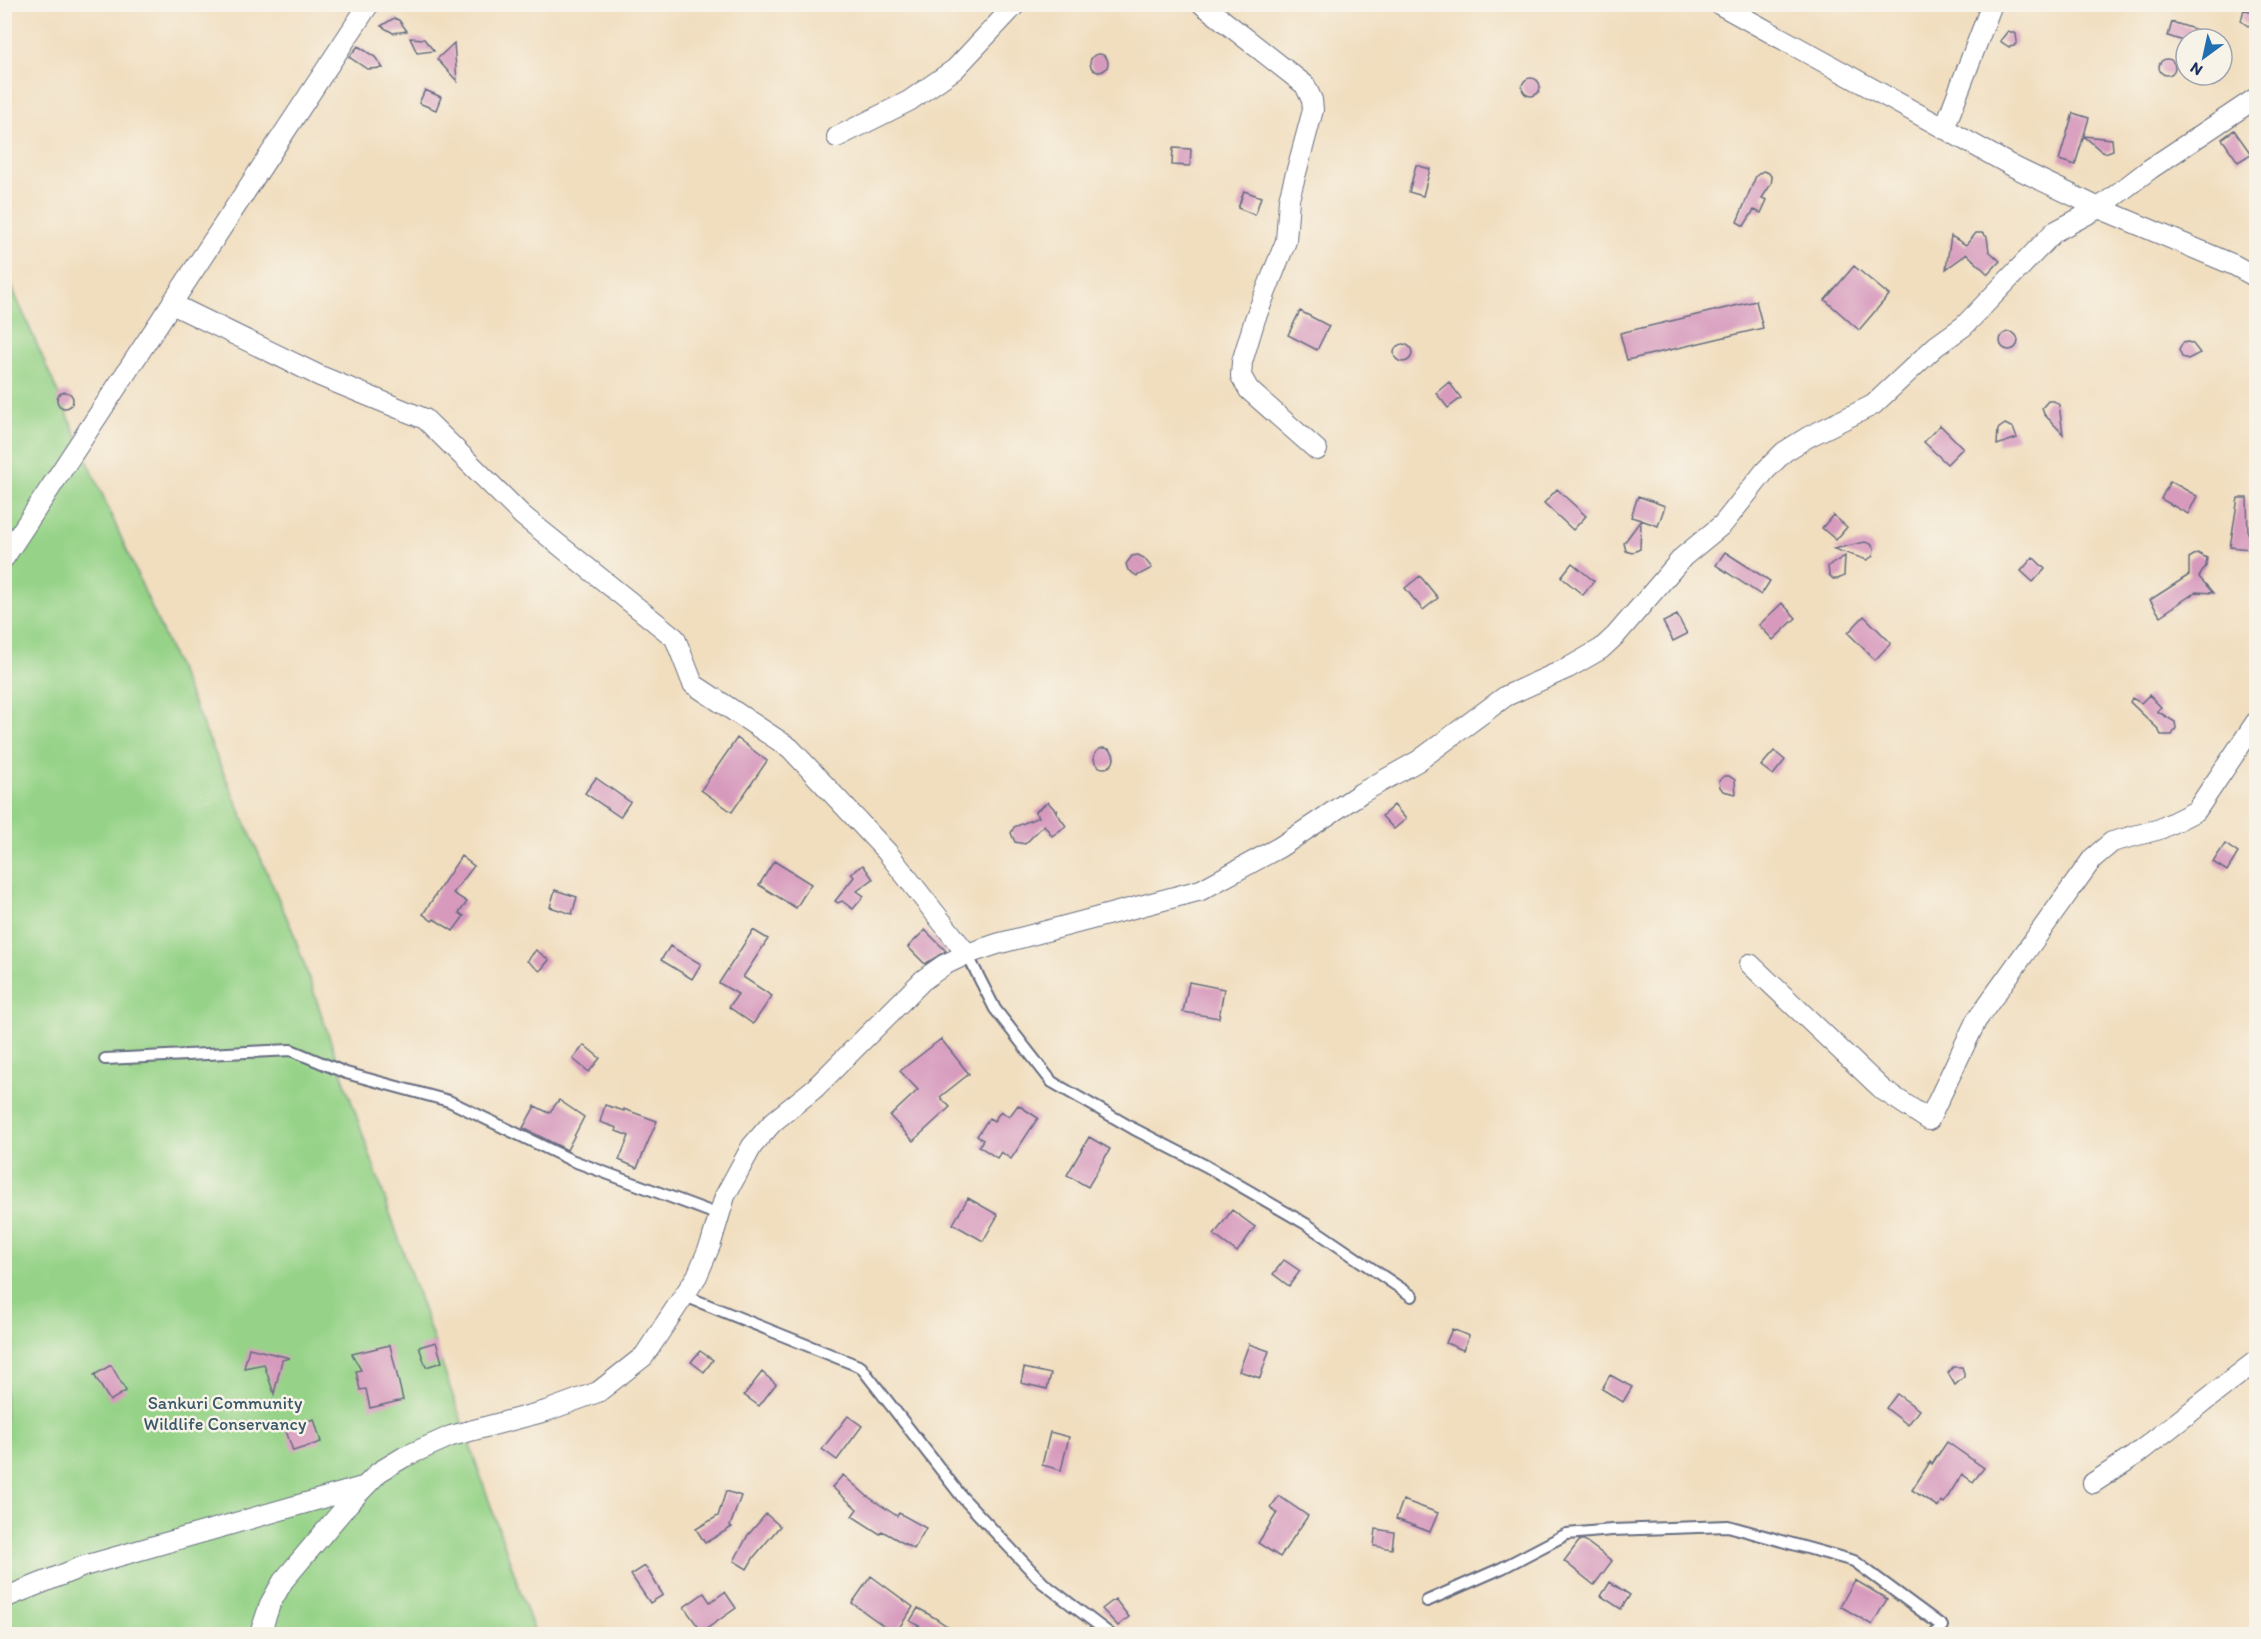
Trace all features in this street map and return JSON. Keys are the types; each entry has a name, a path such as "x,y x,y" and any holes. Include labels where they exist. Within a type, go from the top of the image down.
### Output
{"street":[{"path":"4,558 369,4"},
{"path":"837,137 909,100 955,69 1016,4"},
{"path":"1203,4 1305,85 1312,100 1313,110 1289,199 1286,241 1255,319 1242,362 1241,376 1249,390 1317,450"},
{"path":"1719,4 2014,167 2099,207 2234,265 2256,277"},
{"path":"1944,129 1992,4"},
{"path":"260,1635 270,1605 283,1581 379,1472 404,1457 451,1436 546,1411 598,1392 644,1356 697,1276 711,1243 725,1196 752,1146 772,1122 815,1088 923,981 944,965 967,954 1050,929 1201,890 1280,846 1361,793 1418,761 1506,696 1568,668 1601,649 1616,635 1683,557 1724,524 1765,471 1784,452 1808,437 1873,405 1936,346 1964,326 2054,232 2099,207 2150,169 2256,98"},
{"path":"172,304 320,376 425,419 523,516 675,638 693,684 790,748 887,852 967,954"},
{"path":"1750,963 1882,1090 1929,1120 1976,1021 2093,858 2112,842 2160,829 2196,812 2256,722"},
{"path":"2093,1483 2134,1456 2256,1361"},
{"path":"4,1598 84,1566 365,1486"}],"lane":[{"path":"967,954 995,1009 1052,1082 1134,1129 1206,1166 1306,1224 1412,1296"},
{"path":"105,1059 291,1050 346,1073 449,1101 572,1160 719,1215"},
{"path":"685,1296 861,1367 962,1497 1043,1583 1110,1635"},
{"path":"1428,1601 1502,1568 1567,1534 1728,1526 1854,1560 1942,1626 1935,1635"}],"green space":[{"name":"Sankuri Community Wildlife Conservancy","path":"4,269 293,932 535,1634 5,1634"}],"building":[{"path":"2244,9 2255,13 2256,23 2248,26 2241,21"},
{"path":"394,18 399,20 407,31 393,33 381,26"},
{"path":"2172,22 2188,27 2174,27 2174,38 2168,36"},
{"path":"2008,31 2016,34 2017,42 2014,46 2009,47 2000,41"},
{"path":"410,38 424,39 434,51 417,53"},
{"path":"454,43 457,81 437,59"},
{"path":"358,46 375,57 383,68 367,69 349,57"},
{"path":"1099,54 1105,57 1108,63 1105,69 1099,72 1093,69 1090,63 1093,57"},
{"path":"2164,60 2172,62 2174,70 2170,74 2164,74 2160,70 2160,64"},
{"path":"1531,78 1537,81 1540,87 1537,93 1531,96 1525,93 1522,87 1525,81"},
{"path":"425,90 441,97 436,110 419,103"},
{"path":"2073,113 2089,118 2075,165 2059,160"},
{"path":"2234,130 2251,154 2238,162 2222,139"},
{"path":"2084,136 2112,139 2113,150 2105,153"},
{"path":"1173,148 1191,149 1190,166 1172,165"},
{"path":"1416,165 1430,169 1423,196 1409,192"},
{"path":"1763,171 1769,173 1772,178 1762,198 1767,200 1761,213 1754,210 1744,226 1737,222 1756,176"},
{"path":"1244,191 1261,197 1255,215 1238,208"},
{"path":"1976,233 1982,233 1987,237 1989,251 2000,261 1988,274 1967,254 1946,269 1951,236 1966,245"},
{"path":"1854,266 1889,295 1859,330 1825,300"},
{"path":"1756,301 1763,328 1627,360 1620,333"},
{"path":"1300,311 1329,326 1317,350 1288,335"},
{"path":"2009,332 2015,335 2018,341 2015,347 2009,350 2003,347 2000,341 2003,335"},
{"path":"2183,343 2193,344 2200,353 2188,359 2182,357 2179,350"},
{"path":"1403,344 1409,347 1412,353 1409,359 1403,362 1397,359 1394,353 1397,347"},
{"path":"1449,382 1461,398 1448,408 1436,393"},
{"path":"65,392 71,394 73,400 71,406 65,408 59,406 57,400 59,394"},
{"path":"2048,401 2054,401 2059,405 2063,434 2044,414 2042,408"},
{"path":"2005,424 2013,428 2017,438 1997,445 1998,429"},
{"path":"1940,425 1963,448 1947,464 1924,442"},
{"path":"2170,481 2197,496 2188,514 2161,499"},
{"path":"1557,489 1586,516 1573,530 1544,503"},
{"path":"1638,496 1665,506 1658,526 1631,517"},
{"path":"2238,498 2247,498 2248,533 2252,534 2250,549 2230,547"},
{"path":"1833,515 1847,527 1836,540 1822,528"},
{"path":"1641,520 1640,549 1632,553 1626,551 1624,543"},
{"path":"1865,542 1871,544 1874,549 1873,556 1867,560 1834,549"},
{"path":"1725,552 1770,581 1761,595 1716,565"},
{"path":"2197,553 2207,558 2206,566 2199,577 2213,593 2196,592 2160,616 2150,600 2189,575 2189,558"},
{"path":"1138,555 1144,558 1152,568 1137,576 1128,570 1126,564 1132,556"},
{"path":"1845,556 1844,576 1833,579 1829,575 1828,566"},
{"path":"2033,557 2045,569 2033,582 2021,571"},
{"path":"1572,563 1594,581 1583,595 1561,577"},
{"path":"1420,576 1438,598 1423,610 1405,588"},
{"path":"1782,603 1796,618 1773,640 1759,625"},
{"path":"1677,615 1687,634 1673,641 1663,622"},
{"path":"1864,616 1891,643 1875,660 1848,633"},
{"path":"2149,695 2161,707 2157,711 2175,722 2176,728 2172,735 2161,735 2158,729 2130,702 2132,698 2141,703"},
{"path":"737,738 767,761 732,812 701,790"},
{"path":"1100,748 1108,748 1114,754 1114,762 1108,768 1100,768 1094,762 1094,754"},
{"path":"1774,751 1785,760 1773,775 1761,766"},
{"path":"1724,776 1735,780 1736,794 1723,791 1720,787 1719,781"},
{"path":"596,778 630,802 620,817 585,793"},
{"path":"1048,802 1056,811 1058,810 1056,812 1066,826 1052,836 1044,825 1025,844 1015,842 1011,833 1014,827 1039,817 1035,812"},
{"path":"1394,805 1406,819 1394,829 1382,816"},
{"path":"2225,844 2238,853 2227,871 2213,862"},
{"path":"461,856 474,866 453,893 467,902 459,913 464,916 453,931 423,914"},
{"path":"774,861 811,884 796,908 759,885"},
{"path":"863,865 873,879 857,891 864,896 853,909 842,901 838,903 835,901 854,877 851,873"},
{"path":"555,890 577,897 572,914 550,907"},
{"path":"753,930 768,939 743,977 772,996 753,1024 729,1007 738,994 719,983"},
{"path":"925,930 946,951 925,964 908,947"},
{"path":"670,946 701,964 692,979 661,960"},
{"path":"536,950 549,960 540,971 527,961"},
{"path":"1189,982 1224,989 1219,1018 1183,1012"},
{"path":"941,1039 969,1074 940,1097 950,1107 913,1141 890,1116 918,1090 900,1071"},
{"path":"584,1045 600,1058 589,1072 573,1059"},
{"path":"559,1100 584,1117 567,1150 523,1128 535,1106 549,1113"},
{"path":"605,1105 657,1121 637,1168 619,1160 629,1136 616,1131 617,1128 600,1122"},
{"path":"1018,1105 1038,1118 1011,1159 1001,1152 997,1158 979,1146 983,1140 977,1136 989,1118 994,1121 1001,1111 1009,1117"},
{"path":"1089,1137 1110,1149 1088,1187 1067,1175"},
{"path":"968,1198 998,1215 983,1241 953,1224"},
{"path":"1232,1210 1255,1227 1237,1252 1214,1235"},
{"path":"1284,1260 1300,1271 1289,1286 1273,1274"},
{"path":"1452,1329 1469,1336 1463,1350 1446,1343"},
{"path":"436,1342 442,1362 426,1367 419,1347"},
{"path":"1249,1344 1269,1351 1260,1378 1239,1371"},
{"path":"390,1345 403,1400 370,1408 366,1389 360,1390 356,1371 361,1370 352,1354"},
{"path":"249,1348 290,1358 282,1360 274,1394 264,1364 244,1368"},
{"path":"700,1351 713,1360 704,1372 691,1362"},
{"path":"111,1365 126,1391 110,1401 94,1375"},
{"path":"1953,1367 1962,1367 1964,1373 1964,1377 1955,1385 1948,1373"},
{"path":"1024,1368 1051,1374 1047,1389 1021,1383"},
{"path":"762,1372 776,1384 759,1406 744,1395"},
{"path":"1610,1375 1632,1387 1623,1402 1602,1389"},
{"path":"1897,1394 1919,1410 1908,1425 1886,1408"},
{"path":"848,1416 862,1426 837,1460 822,1449"},
{"path":"314,1419 321,1442 293,1451 285,1428"},
{"path":"1050,1432 1069,1437 1061,1470 1042,1465"},
{"path":"1947,1442 1984,1468 1973,1482 1962,1474 1944,1503 1941,1501 1938,1507 1912,1490 1930,1462 1932,1464"},
{"path":"843,1475 867,1496 897,1516 899,1513 926,1528 914,1549 882,1531 880,1534 852,1516 857,1509 832,1487"},
{"path":"726,1491 741,1496 730,1526 732,1527 705,1543 696,1529 718,1516"},
{"path":"1279,1496 1308,1516 1280,1557 1258,1543 1277,1513 1270,1508"},
{"path":"1403,1500 1438,1513 1430,1532 1396,1519"},
{"path":"766,1514 780,1526 747,1569 734,1561 748,1535"},
{"path":"1376,1529 1394,1532 1392,1549 1374,1546"},
{"path":"1580,1540 1584,1540 1612,1561 1594,1585 1564,1561"},
{"path":"645,1566 663,1595 650,1603 631,1575"},
{"path":"871,1576 913,1607 895,1634 852,1603"},
{"path":"1855,1580 1887,1599 1872,1625 1840,1606"},
{"path":"1610,1582 1630,1595 1621,1609 1601,1596"},
{"path":"725,1592 736,1608 702,1632 684,1607 704,1593 710,1602"},
{"path":"1115,1599 1129,1617 1118,1626 1102,1609"},
{"path":"918,1608 960,1635 935,1635 910,1621"}]}
